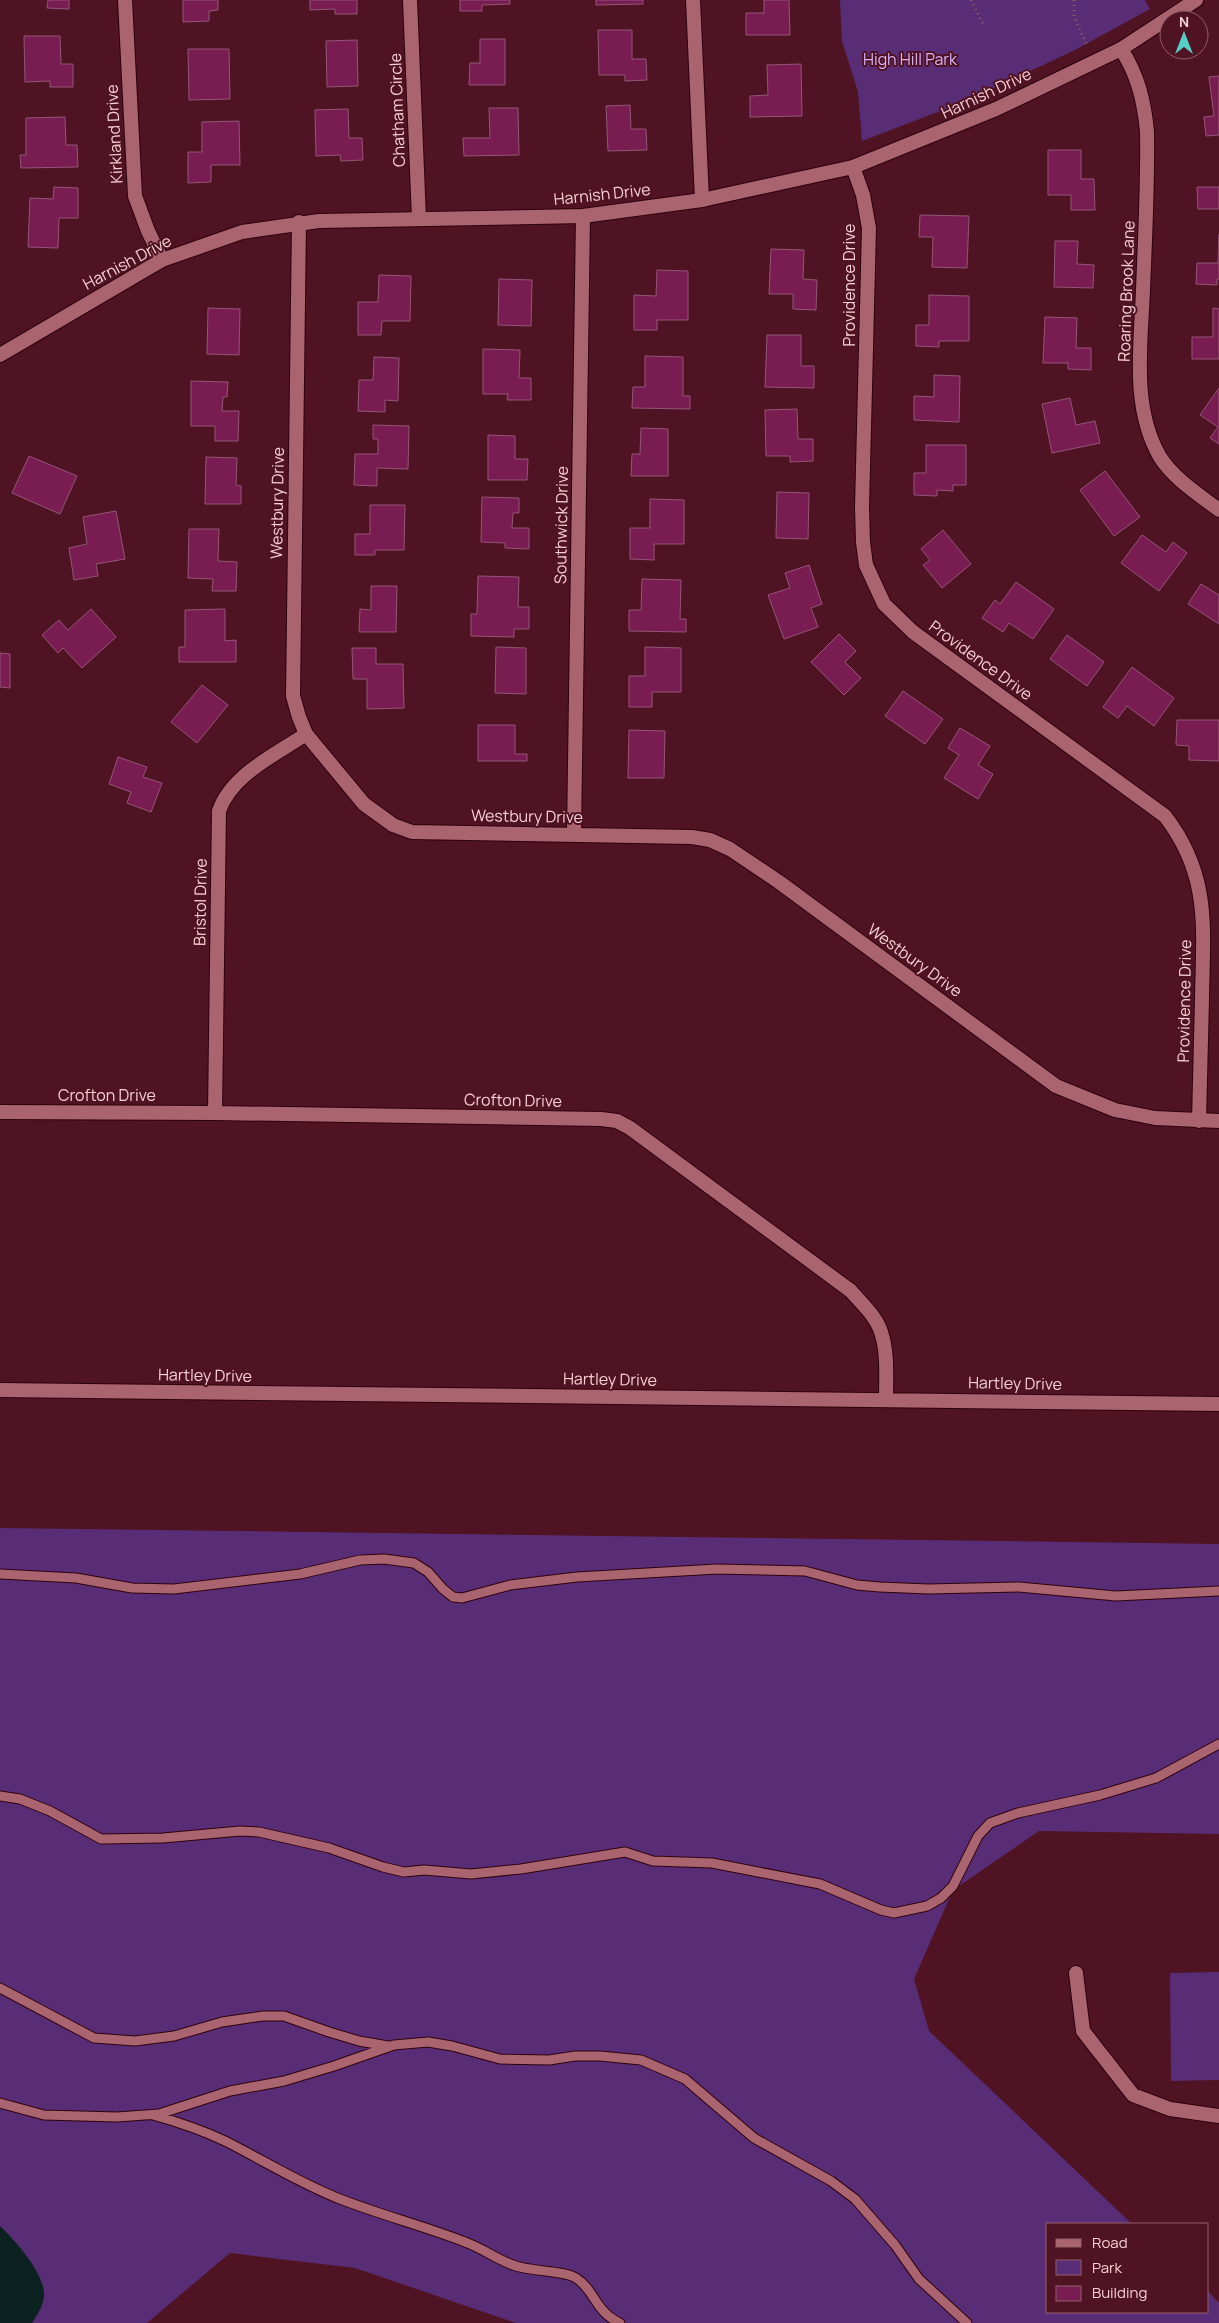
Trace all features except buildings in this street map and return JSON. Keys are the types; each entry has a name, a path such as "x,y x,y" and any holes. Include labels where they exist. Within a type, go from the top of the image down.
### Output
{"street":[{"name":"Kirkland Drive","path":"126,0 135,196 148,231 162,260"},
{"name":"Chatham Circle","path":"410,0 419,219"},
{"path":"693,0 702,200"},
{"name":"Harnish Drive","path":"0,355 162,260 242,232 299,222 583,216 702,200 853,167 996,109 1121,49 1196,0"},
{"name":"Roaring Brook Lane","path":"1121,49 1136,75 1145,110 1147,131 1141,354 1144,414 1153,442 1170,469 1192,490 1219,510"},
{"name":"Providence Drive","path":"853,167 863,195 869,228 862,507 866,565 884,604 913,632 1165,816 1181,837 1192,863 1204,913 1199,1122"},
{"name":"Southwick Drive","path":"574,834 583,216"},
{"name":"Westbury Drive","path":"299,222 293,696 306,734 364,804 393,825 412,832 692,837 710,840 730,849 779,882 1056,1086 1116,1110 1155,1118 1199,1122 1219,1121"},
{"name":"Bristol Drive","path":"215,1113 218,811 229,790 239,780 306,734"},
{"name":"Crofton Drive","path":"0,1112 215,1113 601,1119 617,1122 630,1128 851,1292 870,1312 881,1332 886,1374 886,1399"},
{"name":"Hartley Drive","path":"0,1390 1219,1404"},
{"path":"1076,1972 1083,2031 1132,2095 1170,2109 1219,2116"}],"lane":[{"path":"0,1574 76,1578 132,1588 164,1589 300,1574 360,1560 384,1559 414,1563 428,1572 453,1597 462,1598 510,1585 577,1577 718,1569 805,1571 857,1585 880,1587 928,1589 1019,1587 1116,1596 1219,1591"},
{"path":"0,1796 20,1798 50,1811 101,1839 163,1838 240,1831 259,1832 328,1848 397,1870 471,1874 521,1869 625,1852 653,1861 712,1864 820,1884 881,1910 894,1913 927,1906 941,1898 953,1886 978,1836 990,1823 1018,1813 1100,1795 1156,1778 1219,1744"},
{"path":"0,1988 94,2038 135,2040 174,2036 222,2022 263,2016 284,2016 359,2041 390,2046"},
{"path":"0,2104 44,2115 117,2117 159,2114 230,2091 284,2081 390,2046 428,2042 452,2046 500,2059 617,2056 641,2060 685,2079 754,2138 831,2181 855,2200 895,2245 919,2279 967,2323"},
{"path":"151,2114 184,2124 223,2140 280,2172 342,2200 463,2240 512,2265 528,2270 574,2277 584,2284 599,2308 613,2320 620,2323"}],"path":[{"path":"971,0 983,24"},
{"path":"1074,0 1074,17 1094,61"}],"green space":[{"name":"High Hill Park","path":"840,0 1145,0 1150,9 1075,50 964,102 862,141 858,92 842,41"},
{"path":"0,1528 1219,1544 1219,1834 1039,1831 953,1890 914,1979 929,2031 1131,2223 1046,2223 1046,2313 1209,2313 1209,2292 1219,2303 1219,2323 516,2323 355,2268 230,2253 147,2323 0,2323"},
{"path":"1219,1972 1219,2080 1171,2081 1170,1973"}],"water":[{"path":"0,2226 28,2257 43,2286 43,2302 32,2323 0,2323"}]}
